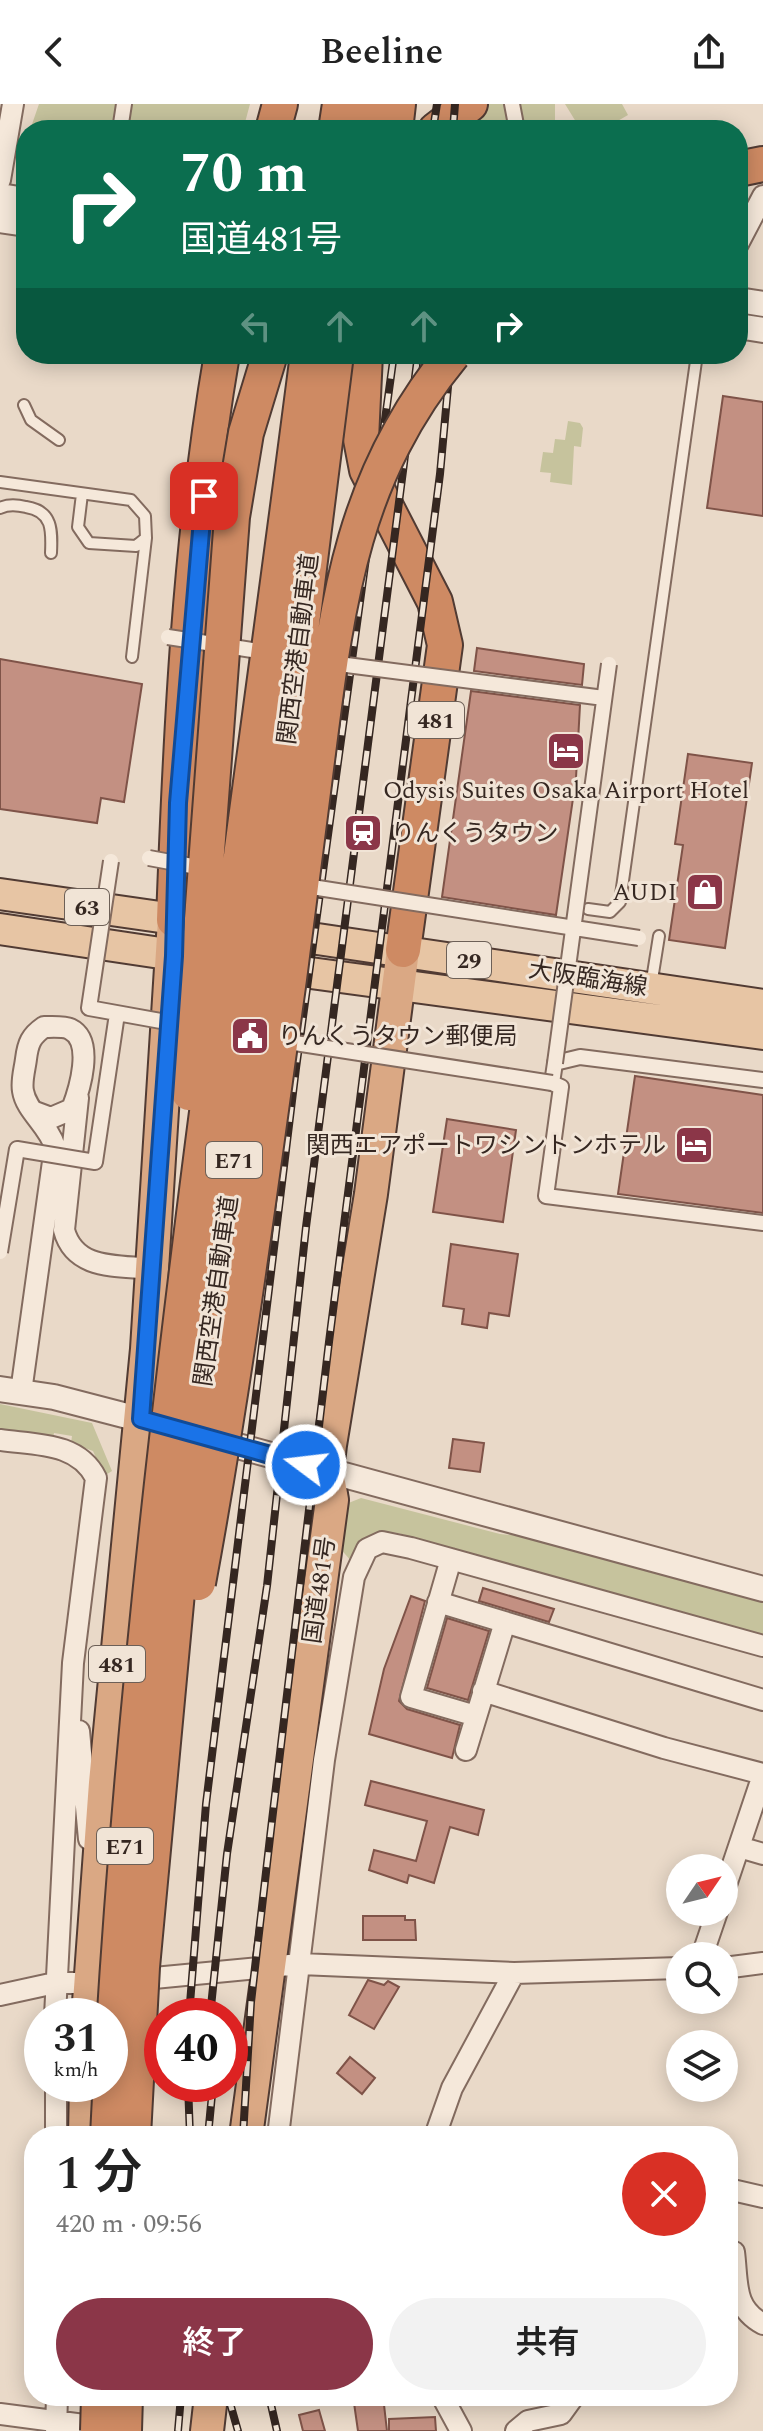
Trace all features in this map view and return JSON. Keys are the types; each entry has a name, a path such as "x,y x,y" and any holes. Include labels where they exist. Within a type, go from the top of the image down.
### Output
{"highway":[{"path":"449,120 470,104"},
{"name":"481","path":"89,1998 153,1269 174,956 178,803 198,552 221,364"},
{"path":"151,1556 155,1441 185,1159 232,517 246,433 267,364"},
{"name":"関西空港自動車道","path":"109,2126 128,1805 151,1556 307,364"},
{"name":"関西空港自動車道","path":"134,2126 142,1967 185,1507 226,1226 335,364"},
{"name":"481","path":"365,364 361,439 367,470 435,602 445,645 401,966"},
{"path":"168,1705 191,1622 202,1564 264,1150 338,609 365,503 384,457 405,419 446,364"},
{"name":"国道481号","path":"248,2126 285,1965 317,1606 332,1500 327,1471 401,966"},
{"path":"85,2126 86,2102"},
{"path":"76,2423 90,2406"},
{"path":"124,2431 125,2406"},
{"path":"207,2431 210,2406"}],"main road":[{"name":"63","path":"0,894 174,920"},
{"name":"大阪臨海線","path":"174,920 763,1034"},
{"name":"63","path":"0,929 174,956"},
{"name":"大阪臨海線","path":"174,956 401,966 651,988 763,1005"}],"street":[{"path":"0,111 1,104"},
{"path":"0,180 13,104"},
{"path":"748,225 763,196"},
{"path":"168,637 357,667 604,698"},
{"path":"552,1083 609,664"},
{"path":"149,858 381,899 639,938"},
{"path":"111,861 89,1008 415,1064 552,1083 561,1087 546,1196 763,1223"},
{"path":"0,1252 17,1149 95,1162 117,1014"},
{"path":"153,1269 89,1262 77,1256 68,1245 64,1230 84,1052 80,1039 71,1029 44,1027 28,1044 22,1091 55,1147 11,1390 141,1419 763,1589"},
{"path":"555,1063 580,1057 763,1080"},
{"path":"35,1112 51,1118 63,1115 72,1109 78,1094"},
{"path":"0,1440 72,1451 88,1462 96,1478 73,1663 55,1998"},
{"path":"278,2126 285,1965 301,1931 324,1760 354,1577 367,1549 382,1542 763,1646"},
{"path":"451,1559 411,1697 476,1716"},
{"path":"438,1602 763,1700"},
{"path":"317,1606 324,1760"},
{"path":"466,1750 505,1622"},
{"path":"73,1663 95,1910"},
{"path":"483,1691 664,1748 763,1775 737,1854"},
{"path":"739,1847 763,1854"},
{"path":"738,1966 763,1963"},
{"path":"0,1995 55,1983 90,1984 285,1965 514,1973 666,1968"},
{"path":"439,2126 452,2088 514,1973"},
{"path":"56,2102 56,2126"},
{"path":"738,2191 763,2197"},
{"path":"738,2287 740,2304 747,2316 763,2324"},
{"path":"64,2406 76,2423"},
{"path":"447,2406 461,2431"},
{"path":"516,2431 528,2421 561,2414 567,2406"},
{"path":"0,2414 134,2431"}],"lane":[{"path":"588,909 610,912 620,902 696,364"},
{"path":"24,405 31,420 59,440"},
{"path":"0,482 131,500 145,516 146,538 132,657"},
{"path":"82,494 78,527 89,543 136,546 146,538"},
{"path":"0,508 25,506 39,510 47,517 52,530 51,553"},
{"path":"651,988 659,936"}],"shaded area":[{"path":"39,104 250,104 246,120 33,120"},
{"path":"474,104 555,104 555,120 473,120"},
{"path":"565,104 622,104 628,115 619,120 575,120"},
{"path":"568,421 580,423 583,428 581,447 574,446 572,485 550,482 551,473 540,472 543,452 553,453 555,439 565,440"},
{"path":"0,1404 92,1423 112,1471 104,1476 93,1451 71,1443 72,1436 54,1433 53,1440 0,1432"},
{"path":"361,1498 500,1534 533,1537 763,1600 763,1637 398,1533 369,1537 352,1562 338,1546 346,1504"}],"building":[{"path":"723,396 763,402 763,516 707,508"},
{"path":"477,648 584,664 582,685 474,671"},
{"path":"0,659 142,684 124,802 101,798 97,823 0,809"},
{"path":"471,691 580,705 576,778 556,915 442,897"},
{"name":"AUDI","path":"688,754 752,763 725,948 669,940 683,845 675,844"},
{"name":"関西エアポートワシントンホテル","path":"635,1076 763,1095 763,1213 618,1194"},
{"path":"447,1119 516,1130 503,1222 433,1212"},
{"path":"451,1244 518,1254 509,1316 489,1313 487,1328 462,1324 464,1309 443,1306"},
{"path":"453,1439 484,1443 480,1472 449,1468"},
{"path":"483,1588 554,1609 549,1622 479,1601"},
{"path":"411,1596 425,1601 399,1701 407,1709 460,1725 452,1758 369,1734 384,1669"},
{"path":"447,1618 489,1631 468,1700 427,1688"},
{"path":"371,1781 484,1810 478,1835 450,1827 434,1883 409,1875 407,1883 369,1870 374,1850 416,1861 427,1821 365,1805"},
{"path":"363,1916 405,1916 405,1920 415,1920 416,1940 363,1940"},
{"path":"368,1980 384,1985 388,1981 399,1987 374,2029 349,2015"},
{"path":"350,2057 375,2078 362,2094 337,2073"},
{"path":"354,2406 384,2406 387,2431 358,2431"},
{"path":"319,2410 325,2431 303,2431 299,2415"},
{"path":"435,2417 436,2431 389,2431 389,2419"}],"railway":[{"path":"435,120 437,104"},
{"path":"454,120 455,104"},
{"path":"190,1998 206,1804 296,1068 393,364"},
{"path":"212,1998 227,1854 267,1586 306,1227 417,364"},
{"path":"244,2126 251,2002 271,1829 329,1342 440,474 450,364"},
{"path":"189,2102 190,2126"},
{"path":"209,2126 211,2102"},
{"path":"178,2431 180,2406"},
{"path":"231,2406 238,2431"},
{"path":"271,2406 277,2431"}],"place":[{"name":"Odysis Suites Osaka Airport Hotel","path":"566,751"},
{"name":"りんくうタウン","path":"363,833"},
{"name":"AUDI","path":"705,892"},
{"name":"りんくうタウン郵便局","path":"250,1036"},
{"name":"関西エアポートワシントンホテル","path":"694,1145"}],"route":[{"path":"204,496 178,803 174,956 141,1419 306,1465"}]}
